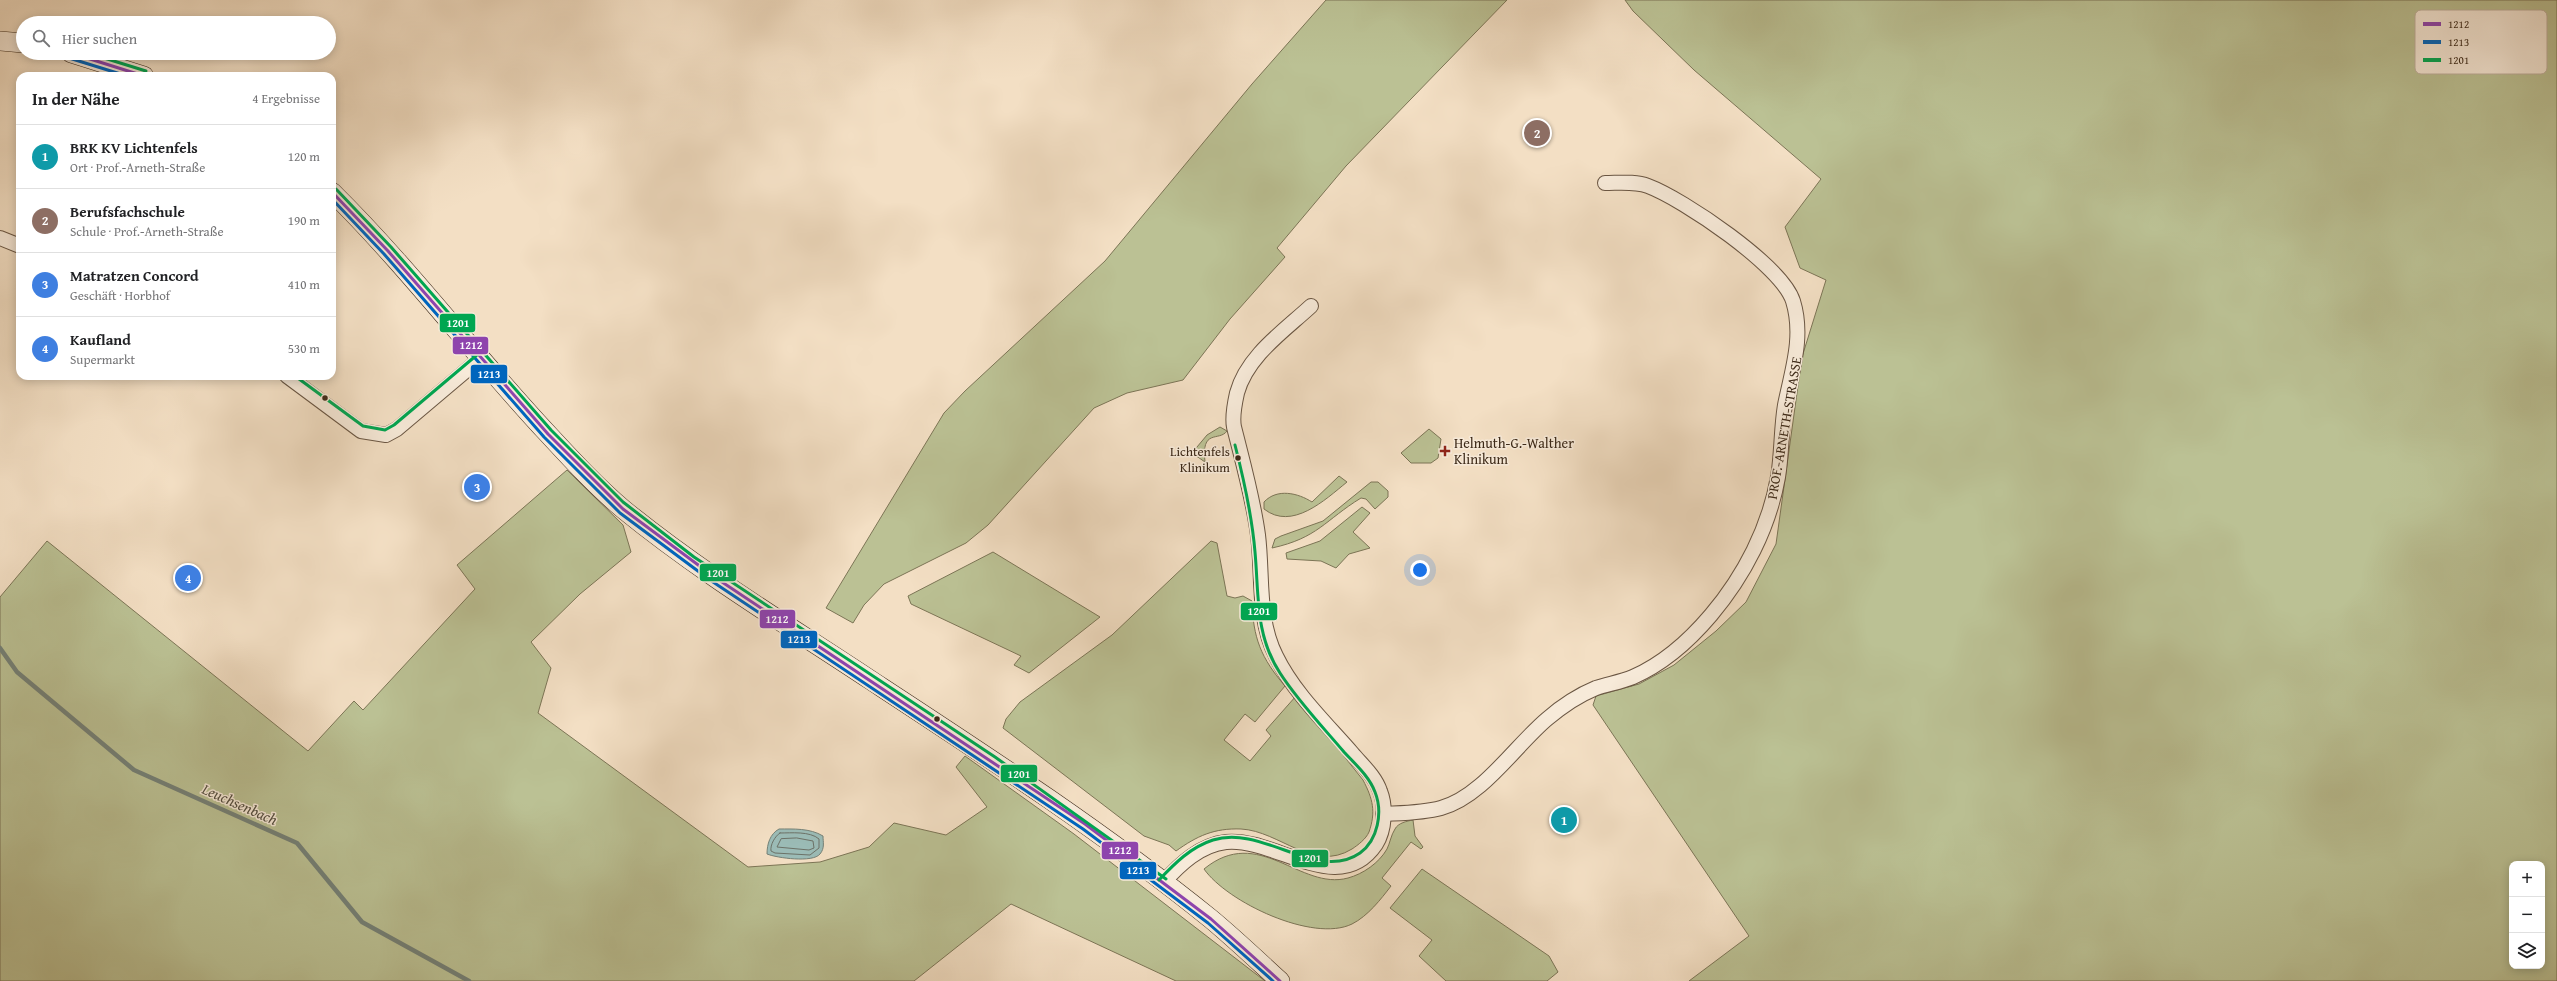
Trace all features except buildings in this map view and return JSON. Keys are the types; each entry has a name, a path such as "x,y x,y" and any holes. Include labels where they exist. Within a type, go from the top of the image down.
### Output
{"main road":[{"path":"0,41 16,43"},
{"path":"93,60 131,72"},
{"path":"336,196 398,262 481,358 595,484 664,541 740,594 1014,774 1212,920 1280,981"}],"street":[{"name":"PROF.-ARNETH-STRASSE","path":"1383,814 1442,808 1458,801 1482,784 1547,718 1573,700 1595,688 1632,677 1664,661 1697,631 1724,599 1744,568 1766,522 1778,478 1785,409 1797,350 1796,315 1790,292 1780,279 1713,222 1688,206 1645,185 1605,183"},
{"path":"0,238 16,244"},
{"path":"1163,883 1182,863 1201,850 1225,842 1255,844 1309,864 1330,868 1348,866 1361,861 1380,837 1383,814 1380,790 1374,778 1295,687 1276,657 1268,638 1262,607 1262,568 1252,498 1234,427 1237,392 1244,375 1256,358 1311,306"},
{"path":"291,380 361,431 386,435 397,429 481,358"}],"green space":[{"path":"1326,0 1507,0 1346,166 1277,248 1285,257 1230,319 1183,380 1127,393 1094,408 988,525 966,543 884,584 864,605 853,623 826,608 944,413 965,391 1105,261 1252,84"},
{"path":"1625,0 2557,0 2557,981 1689,981 1749,936 1593,705 1596,696 1639,684 1674,665 1716,631 1746,602 1776,544 1802,357 1826,280 1800,268 1785,227 1821,179 1694,70 1633,11"},
{"path":"1220,427 1227,431 1220,436 1208,440 1204,451 1205,462 1192,453 1207,435"},
{"path":"1429,429 1441,439 1438,458 1431,463 1411,463 1401,453"},
{"path":"567,470 623,525 631,552 580,594 531,642 551,668 538,713 748,867 820,862 869,847 894,823 946,835 987,807 956,767 965,756 1074,834 1265,981 1176,981 1011,904 914,981 0,981 0,597 47,541 308,751 354,701 363,710 475,589 457,565"},
{"path":"1339,476 1347,482 1329,497 1297,515 1286,517 1275,515 1264,509 1264,502 1281,493 1294,494 1312,502"},
{"path":"1371,482 1378,482 1388,491 1388,497 1375,509 1366,499 1361,498 1311,534 1288,544 1272,548 1275,539 1323,521"},
{"path":"1362,507 1370,513 1353,532 1370,548 1349,554 1336,568 1321,561 1287,559 1286,553 1320,541"},
{"path":"1211,541 1217,543 1227,596 1235,598 1243,596 1252,601 1254,626 1260,647 1264,657 1285,686 1255,722 1245,714 1224,740 1250,761 1271,736 1266,730 1296,696 1363,780 1369,793 1373,812 1369,832 1359,844 1352,849 1338,855 1324,856 1310,854 1255,831 1231,829 1206,834 1191,841 1176,851 1169,845 1144,836 1003,728 1006,719 1020,702 1112,635"},
{"path":"993,552 1100,617 1029,673 1014,665 1021,656 911,604 908,596"},
{"path":"1413,820 1415,836 1423,847 1421,849 1411,842 1382,878 1391,886 1378,902 1358,921 1335,928 1316,928 1294,924 1272,916 1231,894 1215,882 1204,869 1224,857 1243,853 1261,856 1313,876 1330,880 1348,878 1365,871 1380,859 1387,849 1396,827"},
{"path":"1422,869 1549,956 1558,972 1547,981 1446,981 1419,956 1432,940 1390,908"}],"water":[{"path":"779,829 807,830 818,833 823,836 822,852 816,857 803,859 786,858 767,854 770,840 773,834"}],"waterway":[{"name":"Leuchsenbach","path":"0,648 17,672 134,770 297,843 362,922 469,981"}],"transit line":[{"name":"1213","path":"75,60 114,72"},
{"name":"1212","path":"93,60 131,72"},
{"name":"1201","path":"111,60 146,71"},
{"name":"1201","path":"336,189 391,247 551,430 623,502 694,557 995,757 1166,879"},
{"name":"1212","path":"336,196 388,251 548,434 623,509 713,576 1085,824 1211,919 1280,981"},
{"name":"1213","path":"336,203 384,254 544,437 620,513 710,580 1083,829 1208,923 1273,981"},
{"name":"1201","path":"300,380 363,426 385,430 394,425 478,354"},
{"name":"1201","path":"1159,880 1190,851 1213,840 1232,837 1270,845 1308,858 1326,861 1343,860 1360,853 1366,847 1375,833 1379,817 1379,808 1375,792 1369,781 1294,694 1272,659 1266,644 1262,629 1258,599 1255,552 1250,512 1235,445"}],"place":[{"name":"Berufsfachschule","path":"1537,133"},
{"name":"Helmuth-G.-Walther Klinikum","path":"1445,451"},
{"name":"Lichtenfels Klinikum","path":"1238,458"},
{"name":"Matratzen Concord","path":"477,487"},
{"name":"Kaufland","path":"188,578"},
{"name":"BRK KV Lichtenfels","path":"1564,820"}]}
